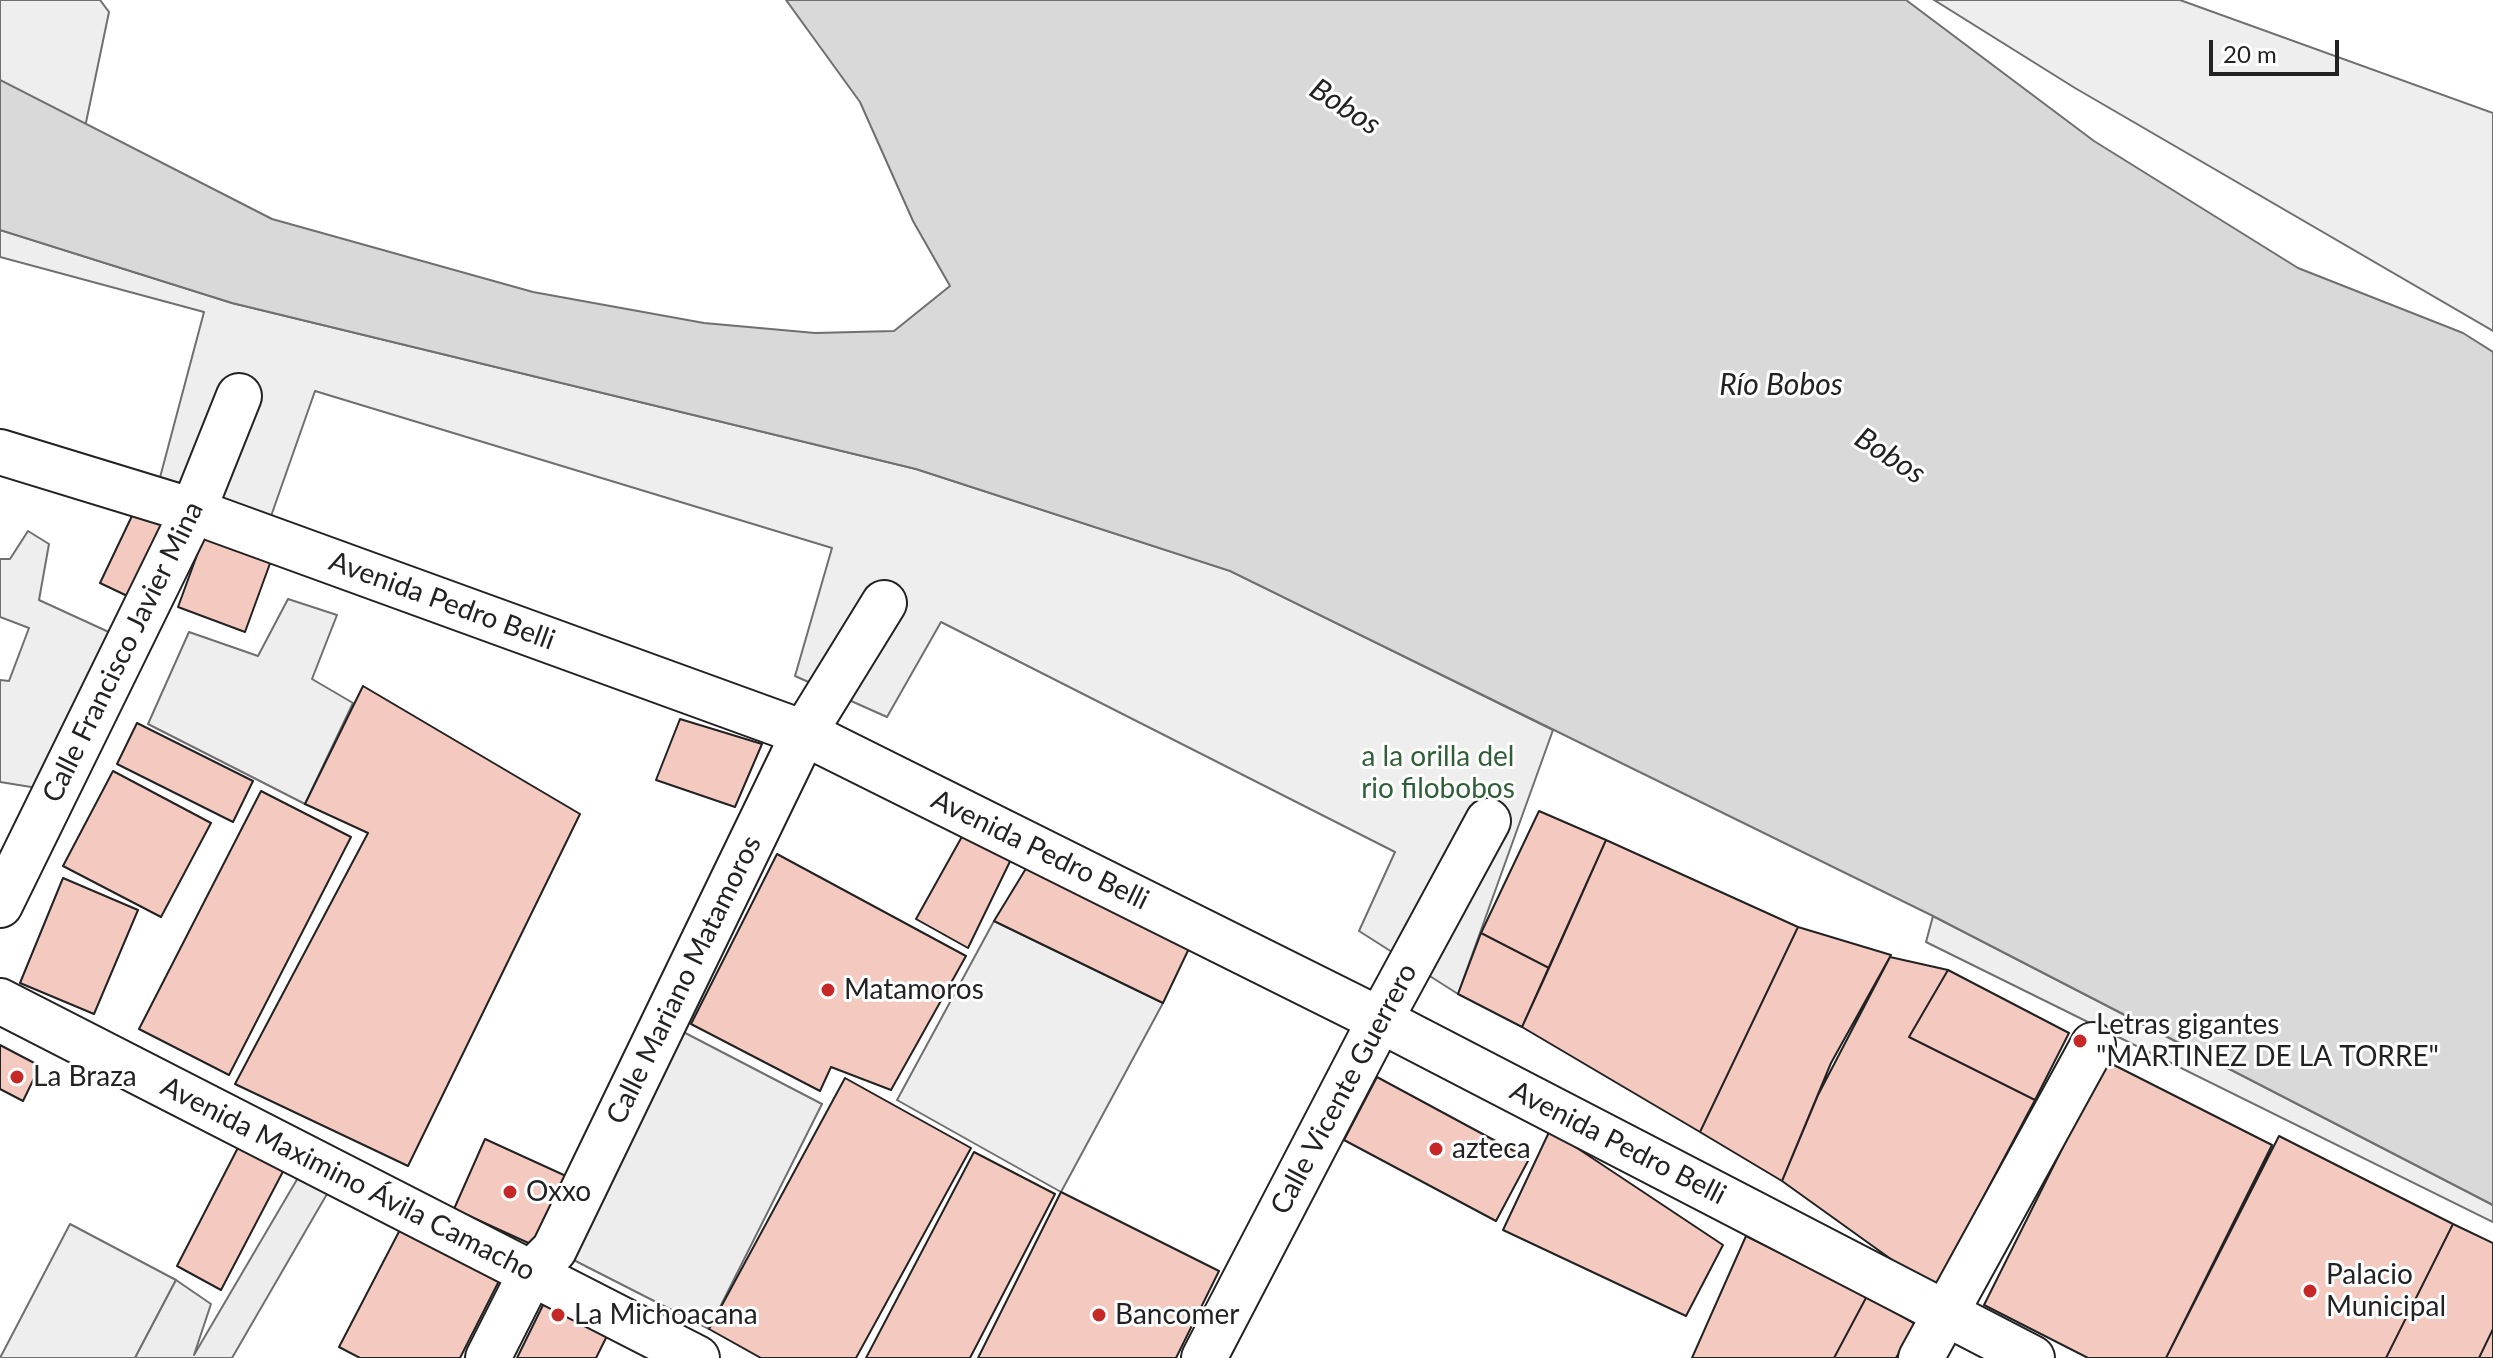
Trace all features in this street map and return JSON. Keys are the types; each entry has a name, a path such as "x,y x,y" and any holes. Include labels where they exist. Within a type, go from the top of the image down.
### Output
{"street":[{"name":"Calle Francisco Javier Mina","path":"0,905 193,511 239,396"},
{"name":"Avenida Pedro Belli","path":"0,452 193,511 804,733 1380,1020 2032,1358"},
{"name":"Calle Mariano Matamoros","path":"488,1358 531,1273 554,1250 804,733 884,603"},
{"name":"Calle Vicente Guerrero","path":"1204,1358 1380,1020 1488,821"},
{"name":"Avenida Maximino Ávila Camacho","path":"0,1001 697,1358"},
{"path":"1921,1358 2093,1045"}],"green space":[{"path":"0,0 100,0 109,12 83,137 0,85"},
{"path":"1934,0 2180,0 2493,113 2493,331 2075,88"},
{"name":"a la orilla del rio filobobos","path":"0,230 232,303 916,469 1231,571 1553,730 1458,994 1359,931 1395,852 941,622 887,717 795,676 832,548 315,391 270,519 158,485 204,312 0,257"},
{"path":"28,531 49,544 39,600 124,639 56,791 0,782 0,680 9,681 29,628 0,617 0,559 10,559"},
{"path":"288,599 337,615 312,679 353,703 305,804 148,724 189,632 258,656"},
{"path":"1933,916 2493,1205 2493,1222 1926,942"},
{"path":"994,921 1163,1003 1061,1192 897,1100"},
{"path":"70,1224 176,1280 135,1358 0,1358"}],"shaded area":[{"path":"668,1024 822,1104 709,1329 554,1250"},
{"path":"309,1159 338,1175 232,1358 135,1358 176,1280 211,1304 194,1355"}],"water":[{"name":"Río Bobos","path":"786,0 1906,0 2094,141 2298,268 2463,333 2493,352 2493,1205 1933,916 1230,571 916,469 232,303 0,230 0,80 272,219 533,292 704,323 815,333 894,331 950,286 913,221 860,102"}],"building":[{"path":"141,497 180,516 140,602 100,583"},
{"path":"209,522 276,547 245,632 178,607"},
{"path":"363,686 580,814 408,1166 235,1084 368,833 305,804"},
{"path":"680,719 762,744 735,807 656,780"},
{"path":"137,723 253,781 233,822 117,764"},
{"path":"113,771 211,823 161,917 63,866"},
{"path":"261,791 351,837 229,1075 139,1029"},
{"path":"1539,811 1606,840 1549,968 1481,933"},
{"path":"969,824 1017,847 968,948 916,919"},
{"path":"1606,840 1798,927 1700,1132 1522,1027"},
{"name":"Matamoros","path":"777,854 966,956 891,1090 831,1067 820,1091 691,1024"},
{"path":"1033,857 1194,938 1163,1003 994,921"},
{"path":"63,878 138,910 94,1014 20,983"},
{"path":"1798,927 1891,955 1831,1063 1782,1181 1700,1132"},
{"path":"1481,933 1549,968 1522,1027 1458,994"},
{"path":"1890,957 1948,970 1909,1037 2035,1100 1934,1290 1782,1181 1818,1095"},
{"path":"1948,970 2069,1033 2035,1100 1909,1037"},
{"name":"La Braza","path":"0,1045 40,1066 23,1101 0,1089"},
{"path":"2106,1061 2272,1145 2166,1358 2088,1358 1984,1305"},
{"name":"azteca","path":"1377,1077 1529,1159 1496,1221 1344,1140"},
{"path":"845,1078 971,1148 856,1358 761,1358 709,1329"},
{"path":"1550,1130 1723,1245 1686,1316 1503,1230"},
{"path":"244,1136 289,1160 221,1290 177,1266"},
{"name":"Palacio Municipal","path":"2279,1136 2453,1224 2386,1358 2166,1358"},
{"name":"Oxxo","path":"485,1139 566,1176 535,1246 454,1209"},
{"path":"974,1152 1055,1194 970,1358 866,1358"},
{"name":"Bancomer","path":"1061,1192 1219,1271 1176,1358 978,1358"},
{"path":"404,1222 503,1273 460,1358 360,1358 339,1347"},
{"path":"2453,1224 2493,1243 2493,1329 2479,1358 2386,1358"},
{"path":"1746,1236 1867,1296 1834,1358 1692,1358"},
{"path":"1867,1296 1915,1324 1896,1358 1834,1358"},
{"name":"La Michoacana","path":"546,1299 609,1332 596,1358 517,1358"},
{"path":"2493,1329 2493,1358 2479,1358"}],"place":[{"name":"Matamoros","path":"828,990"},
{"name":"Letras gigantes \"MARTINEZ DE LA TORRE\"","path":"2080,1041"},
{"name":"La Braza","path":"17,1077"},
{"name":"azteca","path":"1436,1149"},
{"name":"Oxxo","path":"510,1192"},
{"name":"Palacio Municipal","path":"2310,1291"},
{"name":"La Michoacana","path":"558,1315"},
{"name":"Bancomer","path":"1099,1315"}],"water label":[{"name":"Bobos","path":"1345,107"},
{"name":"Bobos","path":"1890,456"}]}
